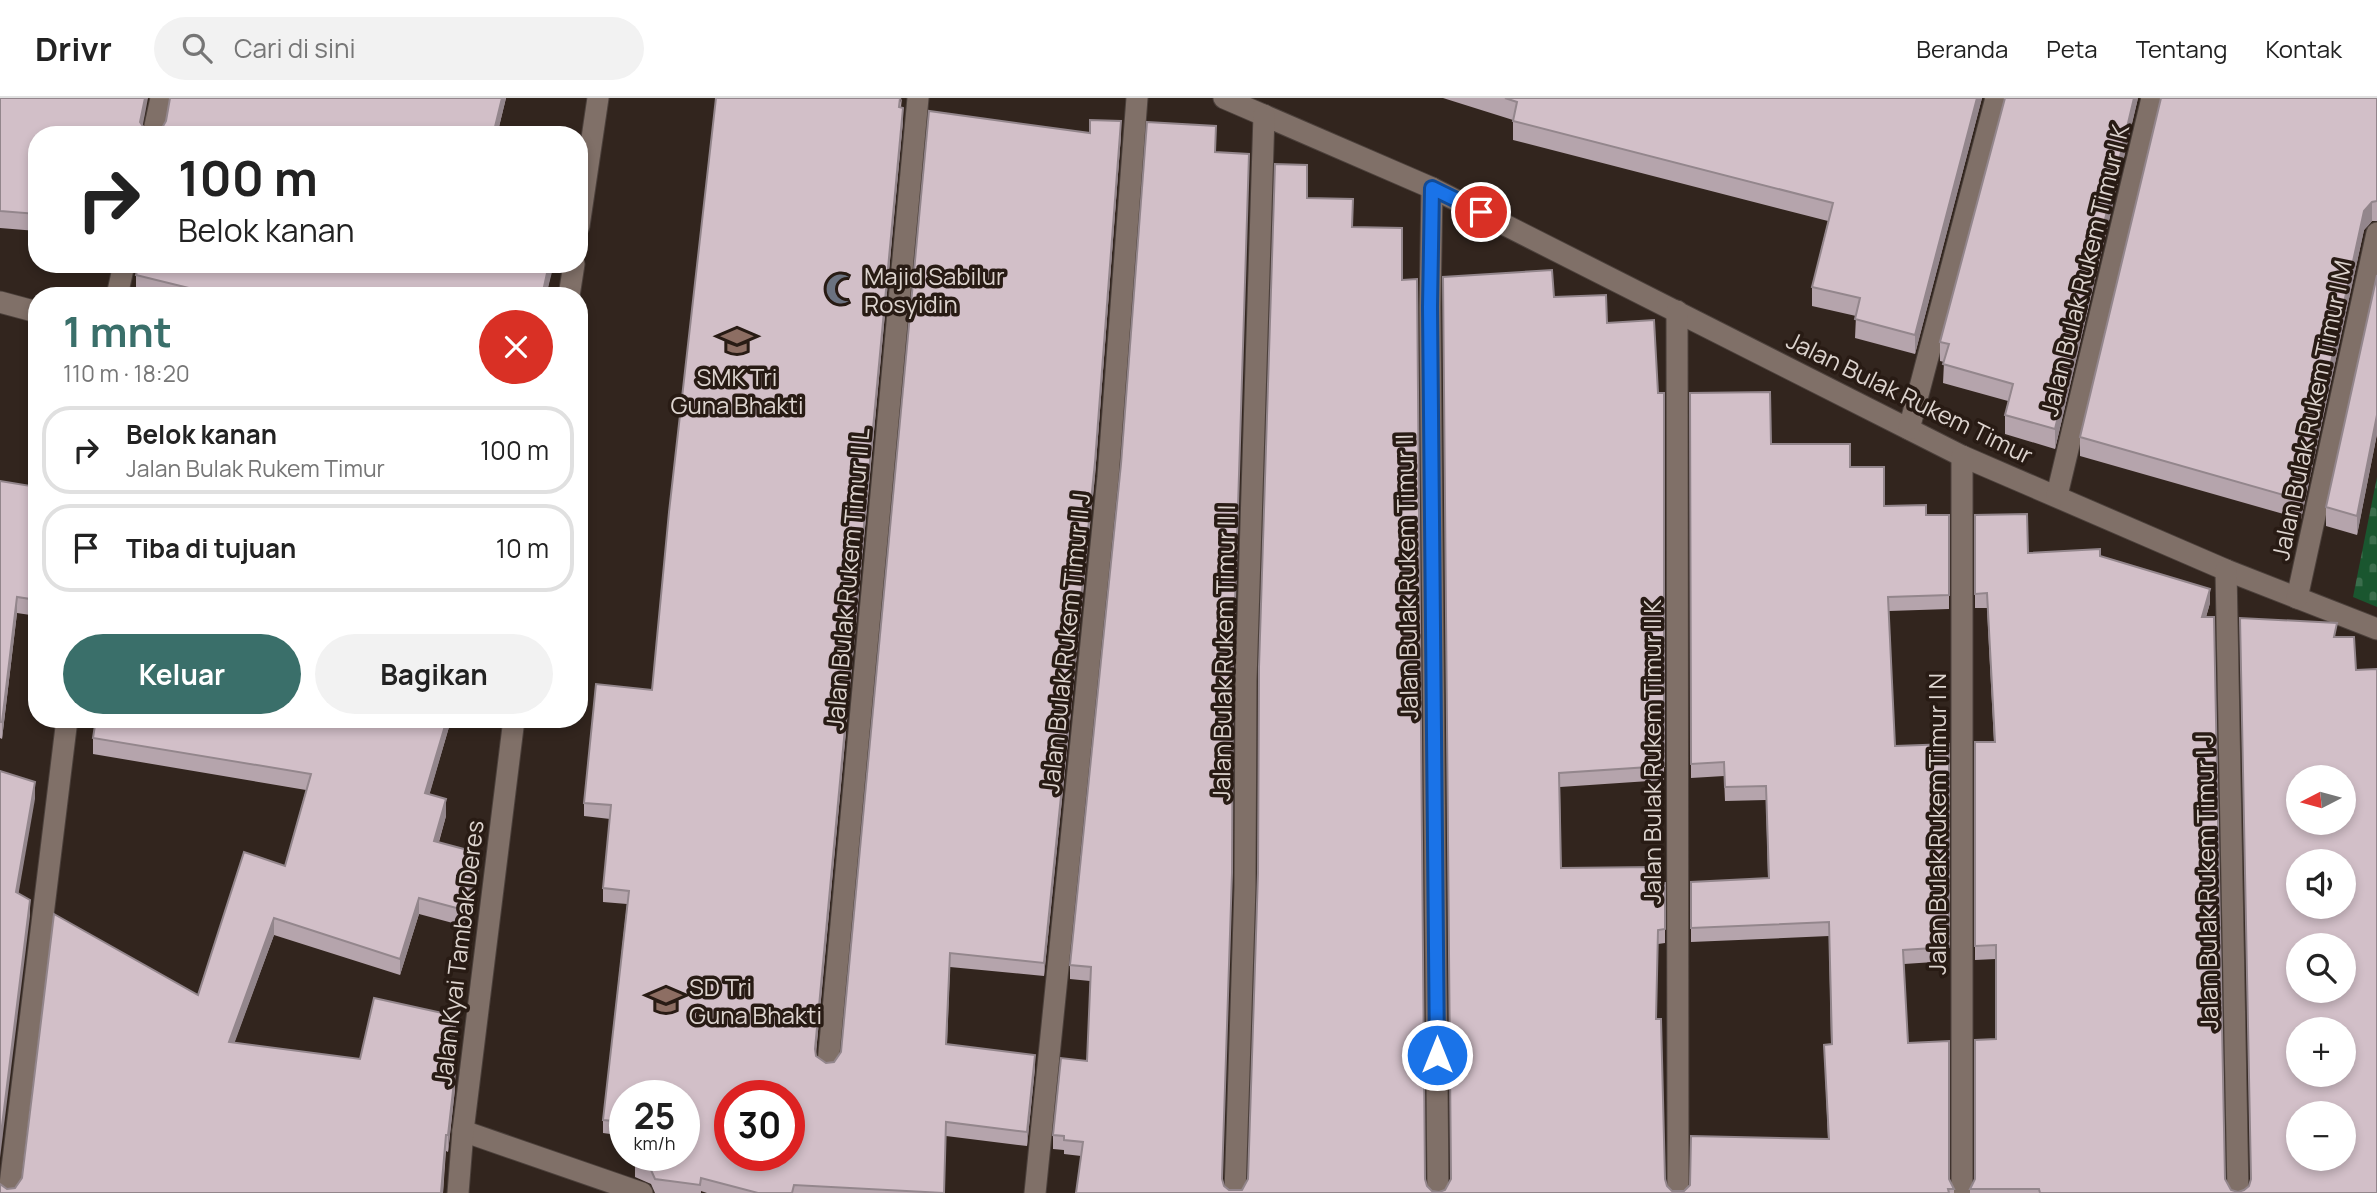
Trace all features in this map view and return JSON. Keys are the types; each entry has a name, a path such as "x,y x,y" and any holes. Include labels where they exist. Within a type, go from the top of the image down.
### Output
{"street":[{"path":"155,126 161,98"},
{"path":"588,165 598,98"},
{"name":"Jalan Bulak Rukem Timur II L","path":"828,1064 918,98"},
{"name":"Jalan Bulak Rukem Timur II J","path":"1035,1193 1108,477 1137,98"},
{"path":"1224,98 1432,188"},
{"path":"1909,429 1996,98"},
{"name":"Jalan Bulak Rukem Timur I K","path":"2057,495 2152,98"},
{"name":"Jalan Bulak Rukem Timur II I","path":"1235,1193 1245,887 1246,681 1264,115"},
{"name":"Jalan Bulak Rukem Timur","path":"1432,188 1962,456 2226,570 2377,629"},
{"name":"Jalan Bulak Rukem Timur II","path":"1432,188 1430,307 1438,1193"},
{"name":"Jalan Bulak Rukem Timur I M","path":"2297,598 2377,233"},
{"path":"0,302 28,310"},
{"name":"Jalan Bulak Rukem Timur II K","path":"1677,311 1678,1193"},
{"name":"Jalan Bulak Rukem Timur I N","path":"1962,456 1962,1193"},
{"name":"Jalan Bulak Rukem Timur I J","path":"2226,570 2238,1193"},
{"path":"9,1193 66,728"},
{"name":"Jalan Kyai Tambak Deres","path":"458,1193 463,1131 513,728"},
{"path":"463,1131 642,1193"}],"green space":[{"path":"2377,477 2377,607 2353,597"}],"building":[{"path":"0,98 145,98 140,122 143,126 28,126 28,213 0,211"},
{"path":"170,98 502,98 495,126 163,126"},
{"path":"716,98 900,98 899,107 903,108 815,1049 816,1056 826,1063 834,1062 841,1052 929,111 1090,133 1090,120 1121,121 1095,462 1044,963 950,953 946,1044 1035,1055 1027,1132 946,1122 944,1193 794,1185 792,1193 758,1193 701,1178 700,1185 655,1179 651,1171 700,1171 700,1080 609,1080 609,1121 603,1120 629,891 603,888 611,805 584,803 596,684 652,690 669,512"},
{"path":"1505,98 1977,98 1915,335 1855,319 1860,298 1812,287 1833,203 1513,121 1517,102"},
{"path":"2005,98 2134,98 2055,429 2005,415 2013,384 1943,364 1949,344 1940,342"},
{"path":"2161,98 2377,98 2377,201 2372,202 2364,211 2301,500 2080,437"},
{"path":"1147,122 1216,126 1215,152 1249,154 1233,667 1232,873 1222,1179 1224,1186 1229,1190 1242,1190 1248,1179 1258,873 1259,667 1275,164 1307,165 1307,198 1353,199 1352,227 1402,228 1402,280 1417,279 1427,1186 1432,1191 1439,1192 1445,1190 1451,1179 1443,277 1552,270 1554,297 1606,295 1607,323 1654,320 1658,393 1664,393 1664,766 1559,773 1561,868 1654,867 1654,884 1665,883 1665,929 1658,930 1656,1019 1661,1019 1665,1179 1672,1191 1684,1191 1690,1185 1691,1136 1829,1139 1824,1045 1832,1044 1829,922 1691,928 1691,882 1769,878 1766,786 1725,787 1724,762 1691,764 1690,393 1770,392 1771,444 1850,444 1850,467 1884,467 1884,506 1926,505 1926,515 1949,515 1949,595 1888,597 1895,746 1949,744 1949,947 1903,950 1908,1043 1949,1041 1949,1179 1954,1189 1948,1189 1949,1193 1076,1193 1083,1142 1064,1140 1064,1136 1053,1135 1061,1058 1087,1061 1091,967 1070,965 1121,464"},
{"path":"547,273 544,287 185,287 136,275"},
{"path":"2377,275 2377,415 2357,516 2326,507"},
{"path":"0,481 28,486 28,599 17,597 0,722"},
{"path":"2027,514 2028,553 2100,549 2100,556 2210,589 2202,617 2214,617 2225,1179 2231,1190 2238,1192 2249,1186 2251,1179 2240,618 2337,623 2334,637 2354,637 2356,670 2377,669 2377,1193 2040,1193 2039,1189 1970,1189 1975,1179 1975,1040 1996,1039 1996,945 1975,946 1975,742 1995,742 1987,593 1975,594 1975,515"},
{"path":"95,728 444,728 425,793 446,799 434,841 479,853 464,910 419,898 400,959 274,918 229,1042 360,1059 374,998 456,1016 444,1072 455,1073 441,1193 0,1193 0,1184 7,1189 15,1188 22,1178 54,914 198,995 244,852 285,866 311,774 93,738"},
{"path":"0,771 35,782 16,892 30,900 0,1142"}],"place":[{"name":"Majid Sabilur Rosyidin","path":"841,289"},
{"name":"SMK Tri Guna Bhakti","path":"737,341"},
{"name":"SD Tri Guna Bhakti","path":"666,1000"}],"route":[{"path":"1437,1055 1430,307 1432,188 1481,212"}]}
